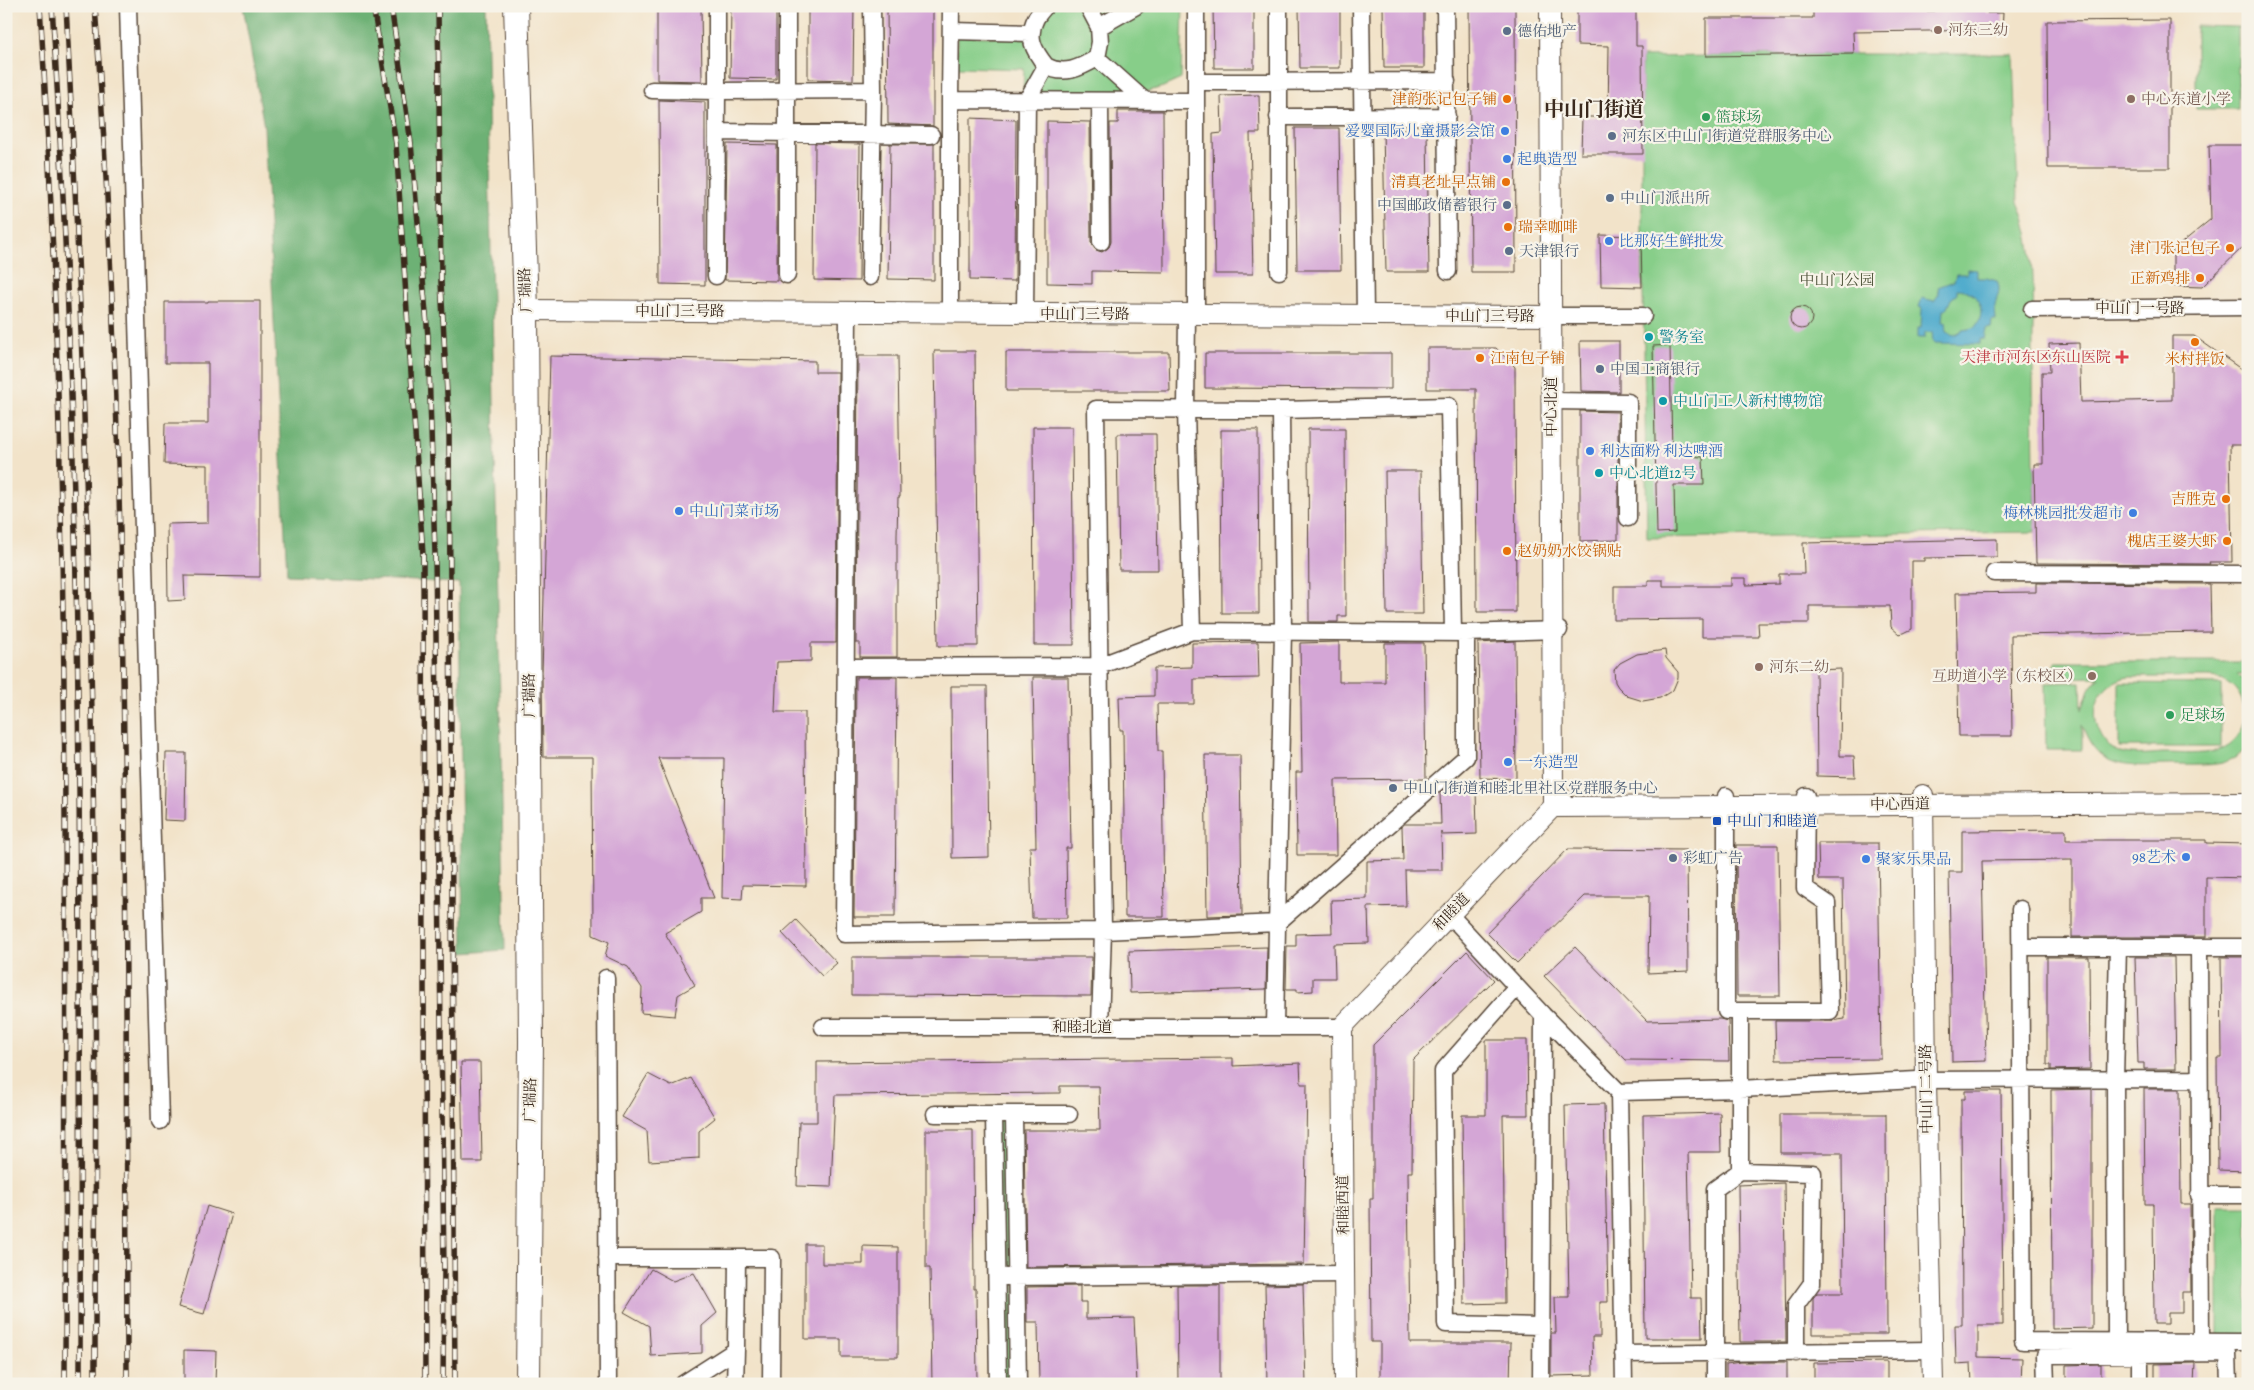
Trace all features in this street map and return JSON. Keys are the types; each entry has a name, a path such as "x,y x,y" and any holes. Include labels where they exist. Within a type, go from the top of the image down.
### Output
{"main road":[{"name":"广瑞路","path":"516,6 526,310 531,1042 528,1384"}],"street":[{"path":"128,6 160,1120"},
{"path":"716,276 717,6"},
{"path":"786,275 787,6"},
{"path":"870,277 873,134 872,6"},
{"path":"950,312 951,6"},
{"path":"1046,6 1036,20 1031,33 1032,43 1046,66 1055,72 1073,70 1097,58"},
{"path":"1098,27 1136,6"},
{"path":"1192,631 1186,410 1191,314 1196,101 1196,6"},
{"path":"1279,6 1279,271"},
{"path":"1361,6 1365,315"},
{"path":"1446,6 1448,270"},
{"name":"中心北道","path":"1550,6 1555,401 1557,803"},
{"name":"中心北道","path":"1554,316 1558,6"},
{"path":"1087,7 1098,27 1100,42 1097,58"},
{"path":"951,31 1031,33"},
{"path":"1097,58 1145,102"},
{"path":"1025,314 1027,100 1046,66"},
{"path":"1196,82 1447,81"},
{"path":"652,90 873,90"},
{"path":"950,100 1196,101"},
{"path":"1100,101 1101,242"},
{"path":"1278,117 1447,116"},
{"path":"717,132 931,135"},
{"name":"中山门一号路","path":"2032,309 2248,307"},
{"name":"中山门三号路","path":"526,310 1643,316"},
{"path":"848,312 844,934 1103,931 1277,923 1466,757 1449,406 1280,410 1096,409 1103,931 1100,1027"},
{"path":"1555,401 1628,402 1628,518"},
{"path":"1275,1026 1283,631 1280,410"},
{"path":"1994,573 2248,574"},
{"path":"846,667 1099,666 1192,631 1459,633 1555,630"},
{"name":"中心西道","path":"1557,803 1806,801 2248,792"},
{"name":"中心西道","path":"1918,799 2248,803"},
{"name":"中山门二号路","path":"1918,799 1921,1080 1927,1350 1924,1384"},
{"path":"1726,801 1726,1011 1830,1011 1827,903 1805,888 1806,801"},
{"name":"和睦道","path":"1342,1027 1557,803"},
{"path":"2020,909 2022,947 2023,1341 2248,1342"},
{"path":"1449,914 1543,1015 1619,1092 1624,1384"},
{"path":"2116,1342 2115,1080 2118,946"},
{"path":"2022,947 2248,946"},
{"path":"2199,947 2201,1343"},
{"path":"606,978 608,1384"},
{"path":"1517,987 1442,1071 1446,1324 1540,1326"},
{"path":"1740,1011 1740,1171"},
{"path":"1541,1384 1543,1015"},
{"name":"和睦北道","path":"822,1027 1342,1027"},
{"name":"和睦西道","path":"1342,1027 1344,1384"},
{"path":"1619,1092 1739,1089 1921,1080 2199,1079"},
{"path":"935,1114 1069,1114"},
{"path":"994,1114 998,1384"},
{"path":"1014,1115 1018,1384"},
{"path":"1715,1384 1715,1189 1740,1171 1813,1173 1812,1283 1796,1304 1796,1353"},
{"path":"2199,1195 2248,1195"},
{"path":"607,1258 772,1258 771,1384"},
{"path":"736,1384 737,1258"},
{"path":"997,1277 1344,1274"},
{"path":"683,1384 736,1350"},
{"path":"1623,1354 1927,1350"},
{"name":"中山门二号路","path":"1927,1350 1933,1384"},
{"path":"2046,1384 2045,1355 2228,1353 2229,1384"},
{"path":"2140,1354 2140,1384"}],"green space":[{"path":"243,6 486,6 505,950 463,953 459,583 287,575 264,127"},
{"path":"1038,6 1183,6 1181,79 1163,87 1131,96 1023,93 1024,69 957,67 957,36 1025,38"},
{"path":"2196,26 2238,27 2238,109 2196,109"},
{"name":"中山门公园","path":"2013,54 2018,202 2029,238 2033,276 2035,532 1647,538 1642,229 1642,57"},
{"path":"2055,662 2248,662 2248,674 2237,674 2248,685 2248,747 2237,757 2223,763 2210,765 2128,765 2106,759 2089,740 2082,725 2082,750 2046,750 2045,683 2081,682 2082,710 2089,689 2099,677 2055,678","holes":["2129,677 2218,678 2231,685 2240,696 2243,704 2245,715 2243,726 2237,737 2229,745 2209,752 2131,754 2113,749 2102,737 2098,729 2095,713 2099,698 2108,686 2114,682"]},
{"name":"足球场","path":"2119,683 2221,684 2221,747 2119,747"},
{"path":"1009,1114 1018,1384 998,1384 994,1119"},
{"path":"2218,1206 2248,1206 2248,1336 2218,1336"}],"water":[{"path":"1967,269 1977,270 1977,278 1997,281 1999,287 1995,307 1996,320 1992,320 1991,328 1986,329 1984,339 1980,339 1980,344 1933,343 1932,332 1925,332 1925,338 1918,338 1918,328 1921,328 1922,308 1919,307 1922,298 1934,301 1939,294 1938,287 1954,281 1956,274 1967,274","holes":["1957,289 1964,290 1976,297 1981,309 1981,316 1974,328 1963,330 1954,335 1946,332 1945,322 1942,322 1943,310 1946,310 1951,299 1957,294"]}],"building":[{"path":"657,6 701,6 702,81 657,80"},
{"path":"731,6 776,6 776,79 730,78"},
{"path":"808,6 854,6 853,80 808,79"},
{"path":"887,6 933,6 933,126 888,124"},
{"path":"1213,6 1254,6 1254,68 1214,68"},
{"path":"1299,6 1340,6 1340,68 1300,68"},
{"path":"1383,6 1424,6 1424,68 1384,68"},
{"path":"1469,6 1515,6 1516,272 1471,272"},
{"path":"1577,6 1636,6 1636,46 1642,46 1643,154 1581,154 1582,117 1608,117 1609,46 1577,45"},
{"path":"1813,6 1902,6 1902,11 1935,11 1935,6 1987,6 1987,13 2003,13 2002,30 1853,32 1854,54 1706,56 1706,18 1813,18"},
{"path":"2170,20 2170,168 2048,168 2047,21"},
{"path":"1259,95 1260,133 1250,133 1253,274 1215,274 1213,134 1222,133 1221,96"},
{"path":"659,100 705,102 705,285 660,284"},
{"path":"1118,111 1163,111 1164,272 1092,271 1092,284 1047,283 1047,121 1090,122 1091,242 1096,250 1102,252 1109,247 1111,242 1110,123 1118,123"},
{"path":"970,118 1016,120 1015,281 970,280"},
{"path":"1295,128 1339,128 1341,270 1297,270"},
{"path":"1383,130 1427,130 1429,272 1386,272"},
{"path":"815,143 860,144 859,281 814,280"},
{"path":"727,144 777,145 777,281 725,280"},
{"path":"890,144 934,144 934,280 888,279"},
{"path":"2209,145 2248,145 2248,242 2202,287 2173,286 2173,250 2211,219"},
{"path":"1600,235 1641,236 1642,287 1601,286"},
{"path":"260,301 260,577 184,576 185,600 168,601 167,524 208,523 208,465 164,464 165,423 208,423 208,363 165,363 165,302"},
{"path":"1801,307 1809,310 1812,318 1809,326 1801,329 1793,326 1790,318 1793,310"},
{"path":"2172,336 2194,336 2238,367 2248,371 2248,445 2230,445 2232,562 2209,562 2210,564 2036,563 2034,464 2043,464 2042,372 2050,372 2049,344 2079,343 2081,402 2172,400"},
{"name":"中国工商银行","path":"1580,341 1619,341 1619,392 1581,391"},
{"name":"中山门工人新村博物馆","path":"1670,345 1672,455 1703,457 1704,485 1674,485 1675,532 1657,533 1653,346"},
{"path":"1427,348 1496,348 1515,367 1516,612 1477,612 1476,389 1427,389"},
{"path":"934,351 975,351 978,646 938,646"},
{"path":"1006,352 1169,352 1170,391 1006,391"},
{"path":"1205,353 1391,353 1391,389 1205,388"},
{"name":"中山门菜市场","path":"550,356 815,361 815,372 838,372 836,643 811,643 811,661 777,662 775,712 805,712 806,886 743,885 742,899 722,898 724,758 658,758 714,898 701,898 701,912 665,933 695,985 678,995 675,1016 641,1013 642,988 628,967 605,956 609,942 593,935 592,757 543,757 542,675"},
{"path":"858,356 898,356 900,497 898,497 897,535 897,657 860,657 860,643 856,643"},
{"name":"中心北道12号","path":"1580,411 1618,412 1618,540 1580,541"},
{"path":"1033,427 1072,427 1074,645 1034,645"},
{"path":"1308,429 1345,429 1346,616 1338,616 1338,622 1309,622"},
{"path":"1221,430 1258,430 1259,613 1222,613"},
{"path":"1117,434 1156,434 1158,570 1119,570"},
{"path":"1385,471 1421,471 1423,614 1387,614"},
{"path":"1997,539 1997,557 1924,558 1924,561 1912,561 1912,629 1904,633 1899,634 1891,627 1890,606 1809,606 1809,623 1758,623 1759,637 1702,637 1702,619 1614,620 1614,586 1648,586 1648,580 1663,580 1663,586 1731,586 1731,578 1746,578 1746,585 1779,584 1779,574 1804,574 1803,543"},
{"path":"2036,583 2210,584 2211,632 2011,635 2012,736 1959,736 1956,593 2036,592"},
{"path":"1515,641 1516,779 1480,778 1478,643"},
{"path":"1258,642 1259,678 1194,679 1194,704 1157,704 1158,751 1162,751 1164,917 1125,917 1123,730 1120,730 1119,697 1154,696 1154,668 1192,667 1192,643"},
{"path":"1339,642 1339,682 1385,682 1385,643 1424,643 1426,779 1335,780 1336,855 1297,855 1296,772 1302,772 1300,643"},
{"path":"1665,650 1666,658 1678,672 1678,678 1673,690 1660,698 1643,701 1627,696 1618,687 1615,682 1614,670 1620,663 1637,654"},
{"path":"1841,669 1840,756 1854,756 1855,777 1817,776 1816,670"},
{"path":"856,677 897,677 895,917 854,917"},
{"path":"1033,677 1068,677 1071,848 1066,848 1067,918 1032,918 1030,847 1036,847"},
{"path":"951,686 987,686 989,857 952,858"},
{"path":"166,753 186,753 185,821 164,820"},
{"path":"1205,755 1240,755 1242,915 1207,916"},
{"path":"1476,788 1477,834 1441,835 1442,870 1405,870 1406,906 1368,907 1369,943 1334,944 1335,978 1313,978 1313,991 1297,992 1297,989 1286,989 1287,946 1296,946 1296,934 1332,933 1331,900 1367,899 1367,861 1403,860 1402,827 1404,824 1441,824 1440,793 1445,789"},
{"path":"2066,830 2066,840 2206,840 2206,843 2248,844 2248,878 2206,877 2206,937 2072,937 2072,860 1982,861 1986,1061 1952,1062 1949,872 1962,872 1962,831"},
{"path":"1818,843 1878,843 1881,1059 1776,1060 1775,1021 1830,1021 1845,1019 1843,880 1819,880"},
{"path":"1736,845 1778,845 1780,996 1737,996"},
{"path":"1568,849 1687,850 1688,971 1648,973 1649,896 1585,896 1517,963 1487,933"},
{"path":"796,920 837,963 822,976 782,933"},
{"path":"1267,947 1266,989 1130,993 1129,951"},
{"path":"1575,947 1647,1021 1720,1019 1728,1021 1729,1061 1626,1060 1544,976"},
{"path":"1467,951 1494,980 1413,1060 1412,1172 1408,1172 1410,1343 1511,1343 1510,1384 1380,1384 1380,1342 1371,1342 1370,1199 1373,1199 1373,1045"},
{"path":"852,957 1092,957 1091,996 852,995"},
{"path":"2047,957 2089,957 2090,1069 2051,1070 2051,1065 2047,1065"},
{"path":"2135,957 2174,957 2176,1069 2144,1069 2144,1063 2138,1063"},
{"path":"2221,957 2248,957 2248,1171 2218,1170 2217,1058 2222,1058"},
{"path":"1486,1040 1527,1040 1528,1115 1503,1115 1505,1303 1464,1304 1462,1115 1486,1115"},
{"path":"1233,1058 1233,1066 1300,1063 1301,1084 1307,1084 1304,1264 1026,1267 1024,1130 1100,1130 1099,1086 1060,1086 1060,1093 835,1095 831,1187 797,1186 799,1122 817,1122 817,1062"},
{"path":"461,1062 480,1062 482,1162 463,1162"},
{"path":"648,1074 671,1086 691,1078 715,1118 699,1131 699,1158 649,1161 647,1131 622,1117"},
{"path":"2092,1089 2092,1328 2052,1329 2051,1090"},
{"path":"2144,1089 2180,1089 2181,1204 2190,1204 2191,1292 2182,1292 2182,1313 2168,1313 2168,1324 2154,1324 2153,1204 2145,1204"},
{"path":"1965,1091 2001,1091 2003,1325 1978,1325 1978,1357 2022,1358 2021,1384 1972,1384 1971,1363 1956,1364 1955,1325 1962,1325 1961,1099 1965,1099"},
{"path":"1604,1104 1608,1302 1600,1302 1600,1337 1592,1337 1593,1375 1551,1376 1551,1333 1556,1333 1555,1297 1569,1297 1565,1105"},
{"path":"1720,1113 1721,1152 1688,1152 1691,1298 1701,1298 1702,1338 1645,1338 1643,1115"},
{"path":"1780,1114 1886,1114 1887,1334 1813,1334 1813,1298 1817,1293 1843,1293 1842,1153 1780,1153"},
{"path":"926,1130 973,1130 974,1289 976,1289 977,1384 932,1384 930,1268 926,1268"},
{"path":"1784,1183 1786,1342 1740,1342 1738,1185"},
{"path":"207,1206 232,1214 204,1314 178,1307"},
{"path":"805,1244 822,1244 822,1264 863,1264 863,1246 898,1247 898,1357 841,1357 841,1339 805,1339"},
{"path":"651,1269 673,1281 694,1273 717,1313 702,1326 702,1353 651,1356 649,1326 624,1312"},
{"path":"1303,1284 1306,1384 1267,1384 1265,1285"},
{"path":"1177,1285 1220,1285 1220,1384 1178,1384"},
{"path":"1080,1286 1080,1302 1086,1302 1086,1319 1134,1318 1137,1384 1039,1384 1038,1322 1027,1322 1027,1287"},
{"path":"184,1350 216,1351 215,1384 184,1384"},
{"path":"1741,1362 1787,1362 1787,1384 1726,1384 1726,1364"},
{"path":"1887,1362 1887,1384 1814,1384 1814,1363"},
{"path":"2195,1363 2194,1384 2155,1384 2155,1364"},
{"path":"2101,1364 2101,1384 2066,1384 2066,1365"}],"railway":[{"path":"40,6 57,350 61,523 66,1040 65,1384"},
{"path":"52,6 70,350 75,522 80,867 80,1384"},
{"path":"66,6 81,322 93,745 95,1384"},
{"path":"95,6 106,178 120,522 125,867 127,1384"},
{"path":"373,6 396,144 423,555 425,1384"},
{"path":"391,6 411,143 428,336 435,554 444,1268 443,1384"},
{"path":"438,6 441,282 449,430 455,1384"}],"place":[{"name":"河东三幼","path":"1938,30"},
{"name":"德佑地产","path":"1507,31"},
{"name":"津韵张记包子铺","path":"1507,99"},
{"name":"中心东道小学","path":"2131,99"},
{"name":"篮球场","path":"1706,117"},
{"name":"爱婴国际儿童摄影会馆","path":"1505,131"},
{"name":"河东区中山门街道党群服务中心","path":"1612,136"},
{"name":"起典造型","path":"1507,159"},
{"name":"清真老址早点铺","path":"1506,182"},
{"name":"中山门派出所","path":"1610,198"},
{"name":"中国邮政储蓄银行","path":"1507,205"},
{"name":"瑞幸咖啡","path":"1508,227"},
{"name":"比那好生鲜批发","path":"1609,241"},
{"name":"津门张记包子","path":"2230,248"},
{"name":"天津银行","path":"1509,251"},
{"name":"正新鸡排","path":"2200,278"},
{"name":"警务室","path":"1649,337"},
{"name":"米村拌饭","path":"2195,342"},
{"name":"天津市河东区东山医院","path":"2122,357"},
{"name":"江南包子铺","path":"1480,358"},
{"name":"中国工商银行","path":"1600,369"},
{"name":"中山门工人新村博物馆","path":"1663,401"},
{"name":"利达面粉 利达啤酒","path":"1590,451"},
{"name":"中心北道12号","path":"1599,473"},
{"name":"吉胜克","path":"2226,499"},
{"name":"中山门菜市场","path":"679,511"},
{"name":"梅林桃园批发超市","path":"2133,513"},
{"name":"槐店王婆大虾","path":"2227,541"},
{"name":"赵奶奶水饺锅贴","path":"1507,551"},
{"name":"河东二幼","path":"1759,667"},
{"name":"互助道小学（东校区）","path":"2092,676"},
{"name":"足球场","path":"2170,715"},
{"name":"一东造型","path":"1508,762"},
{"name":"中山门街道和睦北里社区党群服务中心","path":"1393,788"},
{"name":"中山门和睦道","path":"1717,821"},
{"name":"98艺术","path":"2186,857"},
{"name":"彩虹广告","path":"1673,858"},
{"name":"聚家乐果品","path":"1866,859"}],"district":[{"name":"中山门街道","path":"1594,109"}]}
